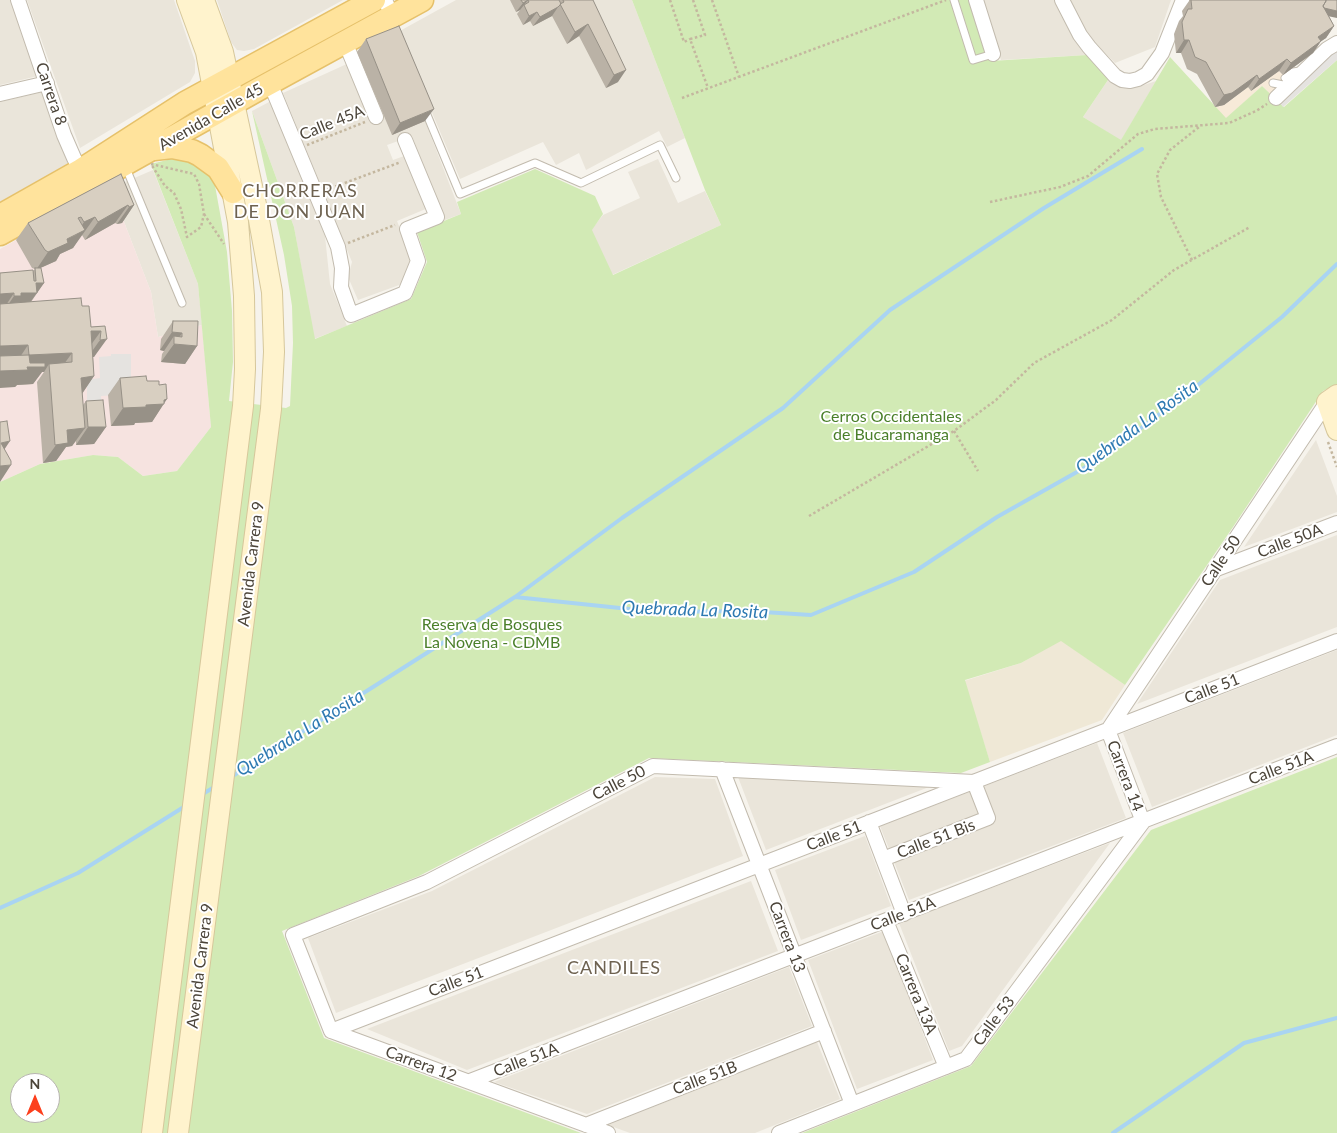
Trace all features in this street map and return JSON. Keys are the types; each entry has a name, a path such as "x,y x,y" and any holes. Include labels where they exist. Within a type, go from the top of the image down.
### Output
{"main road":[{"name":"Avenida Carrera 9","path":"178,1133 271,409 274,352 272,292 257,209 226,107 221,83 206,52 187,0"},
{"name":"Avenida Carrera 9","path":"204,0 223,52 221,83"},
{"name":"Avenida Calle 45","path":"0,234 85,178 173,110 374,0"},
{"name":"Avenida Calle 45","path":"0,216 85,178 125,165 226,107 346,42 389,15 422,0"},
{"name":"Avenida Carrera 9","path":"152,1133 243,406 246,332 244,296 226,107"},
{"path":"153,149 172,147 200,154 218,168 233,192"},
{"path":"1332,398 1337,430"}],"street":[{"name":"Carrera 8","path":"18,0 70,149 85,178"},
{"path":"976,0 993,54"},
{"path":"1062,0 1080,35 1089,47 1116,76 1122,80 1130,81 1147,74 1162,53 1183,0"},
{"path":"346,42 376,117"},
{"path":"1276,98 1288,81 1303,71 1326,49 1337,43"},
{"path":"0,94 48,83"},
{"path":"270,83 338,247 342,268 341,287 351,315 405,293 418,261 406,229 436,217 406,140"},
{"name":"Calle 50","path":"1108,730 1214,570 1332,398"},
{"name":"Calle 50A","path":"1214,570 1337,523"},
{"name":"Calle 51","path":"331,1031 1337,641"},
{"name":"Carrera 14","path":"1108,730 1143,822"},
{"name":"Calle 51A","path":"470,1081 1337,746"},
{"name":"Calle 50","path":"331,1031 293,935 427,882 653,766 974,782"},
{"name":"Carrera 13","path":"722,770 852,1104"},
{"name":"Calle 51 Bis","path":"883,858 988,818 974,782"},
{"path":"869,822 904,914"},
{"name":"Calle 53","path":"779,1133 966,1059 1143,822"},
{"name":"Carrera 13A","path":"886,921 946,1067"},
{"name":"Carrera 12","path":"331,1031 608,1133"},
{"name":"Calle 51B","path":"586,1125 824,1031"}],"lane":[{"path":"954,0 972,60 993,54"},
{"path":"1273,83 1284,86 1288,81"},
{"path":"422,103 460,194 535,163 582,183 660,145 676,178"},
{"path":"125,165 182,303"}],"path":[{"path":"670,0 684,42 705,35 693,0"},
{"path":"712,0 739,77"},
{"path":"682,98 946,0"},
{"path":"690,40 708,88"},
{"path":"990,202 1060,187 1088,176 1138,134 1155,129 1199,127 1229,123 1256,111 1276,98"},
{"name":"Calle 45A","path":"297,149 376,117"},
{"path":"1192,260 1161,197 1157,174 1170,150 1199,127"},
{"path":"316,194 413,158"},
{"path":"204,214 201,227 188,237 181,209 174,193 165,186 151,164 194,174 199,184 204,214 226,248"},
{"path":"338,247 397,224 406,229"},
{"path":"810,516 954,431 996,400 1034,363 1112,320 1174,270 1250,227"},
{"path":"954,431 978,471"}],"shaded area":[{"path":"0,0 11,0 38,76 0,85"},
{"path":"27,0 174,0 195,61 195,73 190,82 80,148"},
{"path":"217,0 343,0 254,49 244,51 237,50 231,42"},
{"path":"456,0 632,0 685,138 667,147 659,131 586,170 579,153 556,165 543,142 460,179 398,32"},
{"path":"982,0 1056,0 1087,55 1001,60"},
{"path":"1070,0 1171,0 1155,47 1115,63 1089,37 1074,12"},
{"path":"1337,43 1337,60 1283,107 1276,98"},
{"path":"360,58 425,121 461,214 445,220 412,136 387,145 393,160 407,155 428,208 397,221 411,257 402,284 358,300 348,277 352,262 283,93"},
{"path":"1279,71 1283,75 1288,72 1294,75 1272,96 1262,86 1226,119 1215,107 1224,105 1248,87 1251,91"},
{"path":"1110,77 1122,86 1141,86 1156,81 1121,141 1083,117"},
{"path":"42,92 68,164 0,202 0,102"},
{"path":"271,101 325,236 330,284 347,326 314,339 294,227 252,111"},
{"path":"658,159 678,203 705,191 721,225 612,275 591,230 603,215 640,198 628,172"},
{"path":"153,170 198,284 202,325 158,337 151,292 111,188"},
{"path":"111,188 151,292 158,337 202,325 211,427 177,471 143,476 118,457 93,455 40,464 0,482 0,249"},
{"path":"111,354 131,354 131,394 101,396 102,409 87,410 87,380 100,378 99,357 111,356"},
{"path":"1316,440 1337,496 1337,512 1244,547"},
{"path":"1337,535 1337,627 1137,704 1220,580"},
{"path":"1061,640 1125,685 1102,720 990,762 964,681 1021,663"},
{"path":"1337,650 1337,735 1152,807 1123,733"},
{"path":"1097,743 1126,818 909,900 880,826"},
{"path":"655,777 715,779 743,856 336,1013 308,938 432,891"},
{"path":"738,777 929,787 766,850"},
{"path":"865,836 891,906 801,940 775,870"},
{"path":"1110,843 962,1046 949,1051 899,923"},
{"path":"751,881 778,951 467,1070 367,1029"},
{"path":"884,931 933,1060 857,1089 808,960"},
{"path":"789,967 812,1026 587,1114 494,1082"},
{"path":"817,1042 840,1099 755,1133 630,1133 608,1125"}],"green space":[{"name":"Cerros Occidentales de Bucaramanga","path":"632,0 971,0 991,61 1087,55 1110,77 1083,117 1121,140 1170,57 1226,118 1262,86 1284,107 1337,60 1337,384 1323,391 1125,685 1061,641 1021,663 965,680 990,762 961,773 649,758 419,876 282,931 324,1038 581,1133 0,1133 0,482 40,464 93,455 118,457 143,476 177,471 211,427 198,284 151,164 179,157 197,161 214,180 227,252 232,311 233,362 229,401 286,408 290,406 293,343 292,306 284,255 252,111 294,227 315,339 411,299 427,262 417,232 461,214 457,202 535,169 595,196 603,214 592,230 613,275 721,225 705,190"},
{"path":"1337,757 1337,1133 802,1133 971,1066 1151,830"}],"building":[{"path":"528,0 559,0 561,4 540,17 537,12 529,16 524,5 529,2"},
{"path":"563,0 593,0 626,70 614,75 588,24 575,32 560,4 564,2"},
{"path":"1191,0 1326,0 1323,6 1334,26 1318,37 1321,41 1291,63 1287,59 1259,79 1257,75 1232,93 1224,95 1206,62 1195,57 1189,40 1184,40 1182,22 1188,9 1192,9"},
{"path":"1326,0 1337,0 1337,11 1324,8"},
{"path":"399,26 434,109 400,123 366,39"},
{"path":"121,174 134,205 129,207 128,205 98,222 95,217 84,222 81,217 78,218 85,230 67,239 68,243 48,252 45,250 28,223"},
{"path":"35,268 41,268 44,283 36,283 37,293 21,293 21,296 14,296 14,293 0,294 0,273 33,270 34,281 36,281"},
{"path":"81,298 82,306 89,306 91,327 105,326 107,339 100,340 101,331 91,331 94,376 81,378 85,428 67,430 68,443 55,445 49,364 72,362 72,353 29,355 28,345 0,346 0,304"},
{"path":"173,321 198,321 197,346 174,344 174,336 182,337 182,333 172,332"},
{"path":"29,355 30,363 45,363 45,367 27,367 28,370 0,371 0,356"},
{"path":"146,376 147,381 159,381 159,385 166,384 167,399 164,400 164,404 123,408 120,378"},
{"path":"103,400 106,427 88,427 86,401"},
{"path":"7,421 10,441 1,443 11,461 11,465 0,466 0,422"}],"waterway":[{"path":"515,597 622,518 783,408 890,310 1044,208 1142,149"},
{"name":"Quebrada La Rosita","path":"231,777 515,597 658,612 747,611 811,615 914,572 997,517 1100,459 1198,385 1282,317 1337,264"},
{"name":"Quebrada La Rosita","path":"201,795 216,786"},
{"name":"Quebrada La Rosita","path":"0,908 78,873 187,805"},
{"path":"1113,1133 1244,1043 1337,1018"}],"district":[{"name":"CHORRERAS DE DON JUAN","path":"300,201"},
{"name":"CANDILES","path":"614,968"}],"park label":[{"name":"Reserva de Bosques La Novena - CDMB","path":"492,634"}]}
